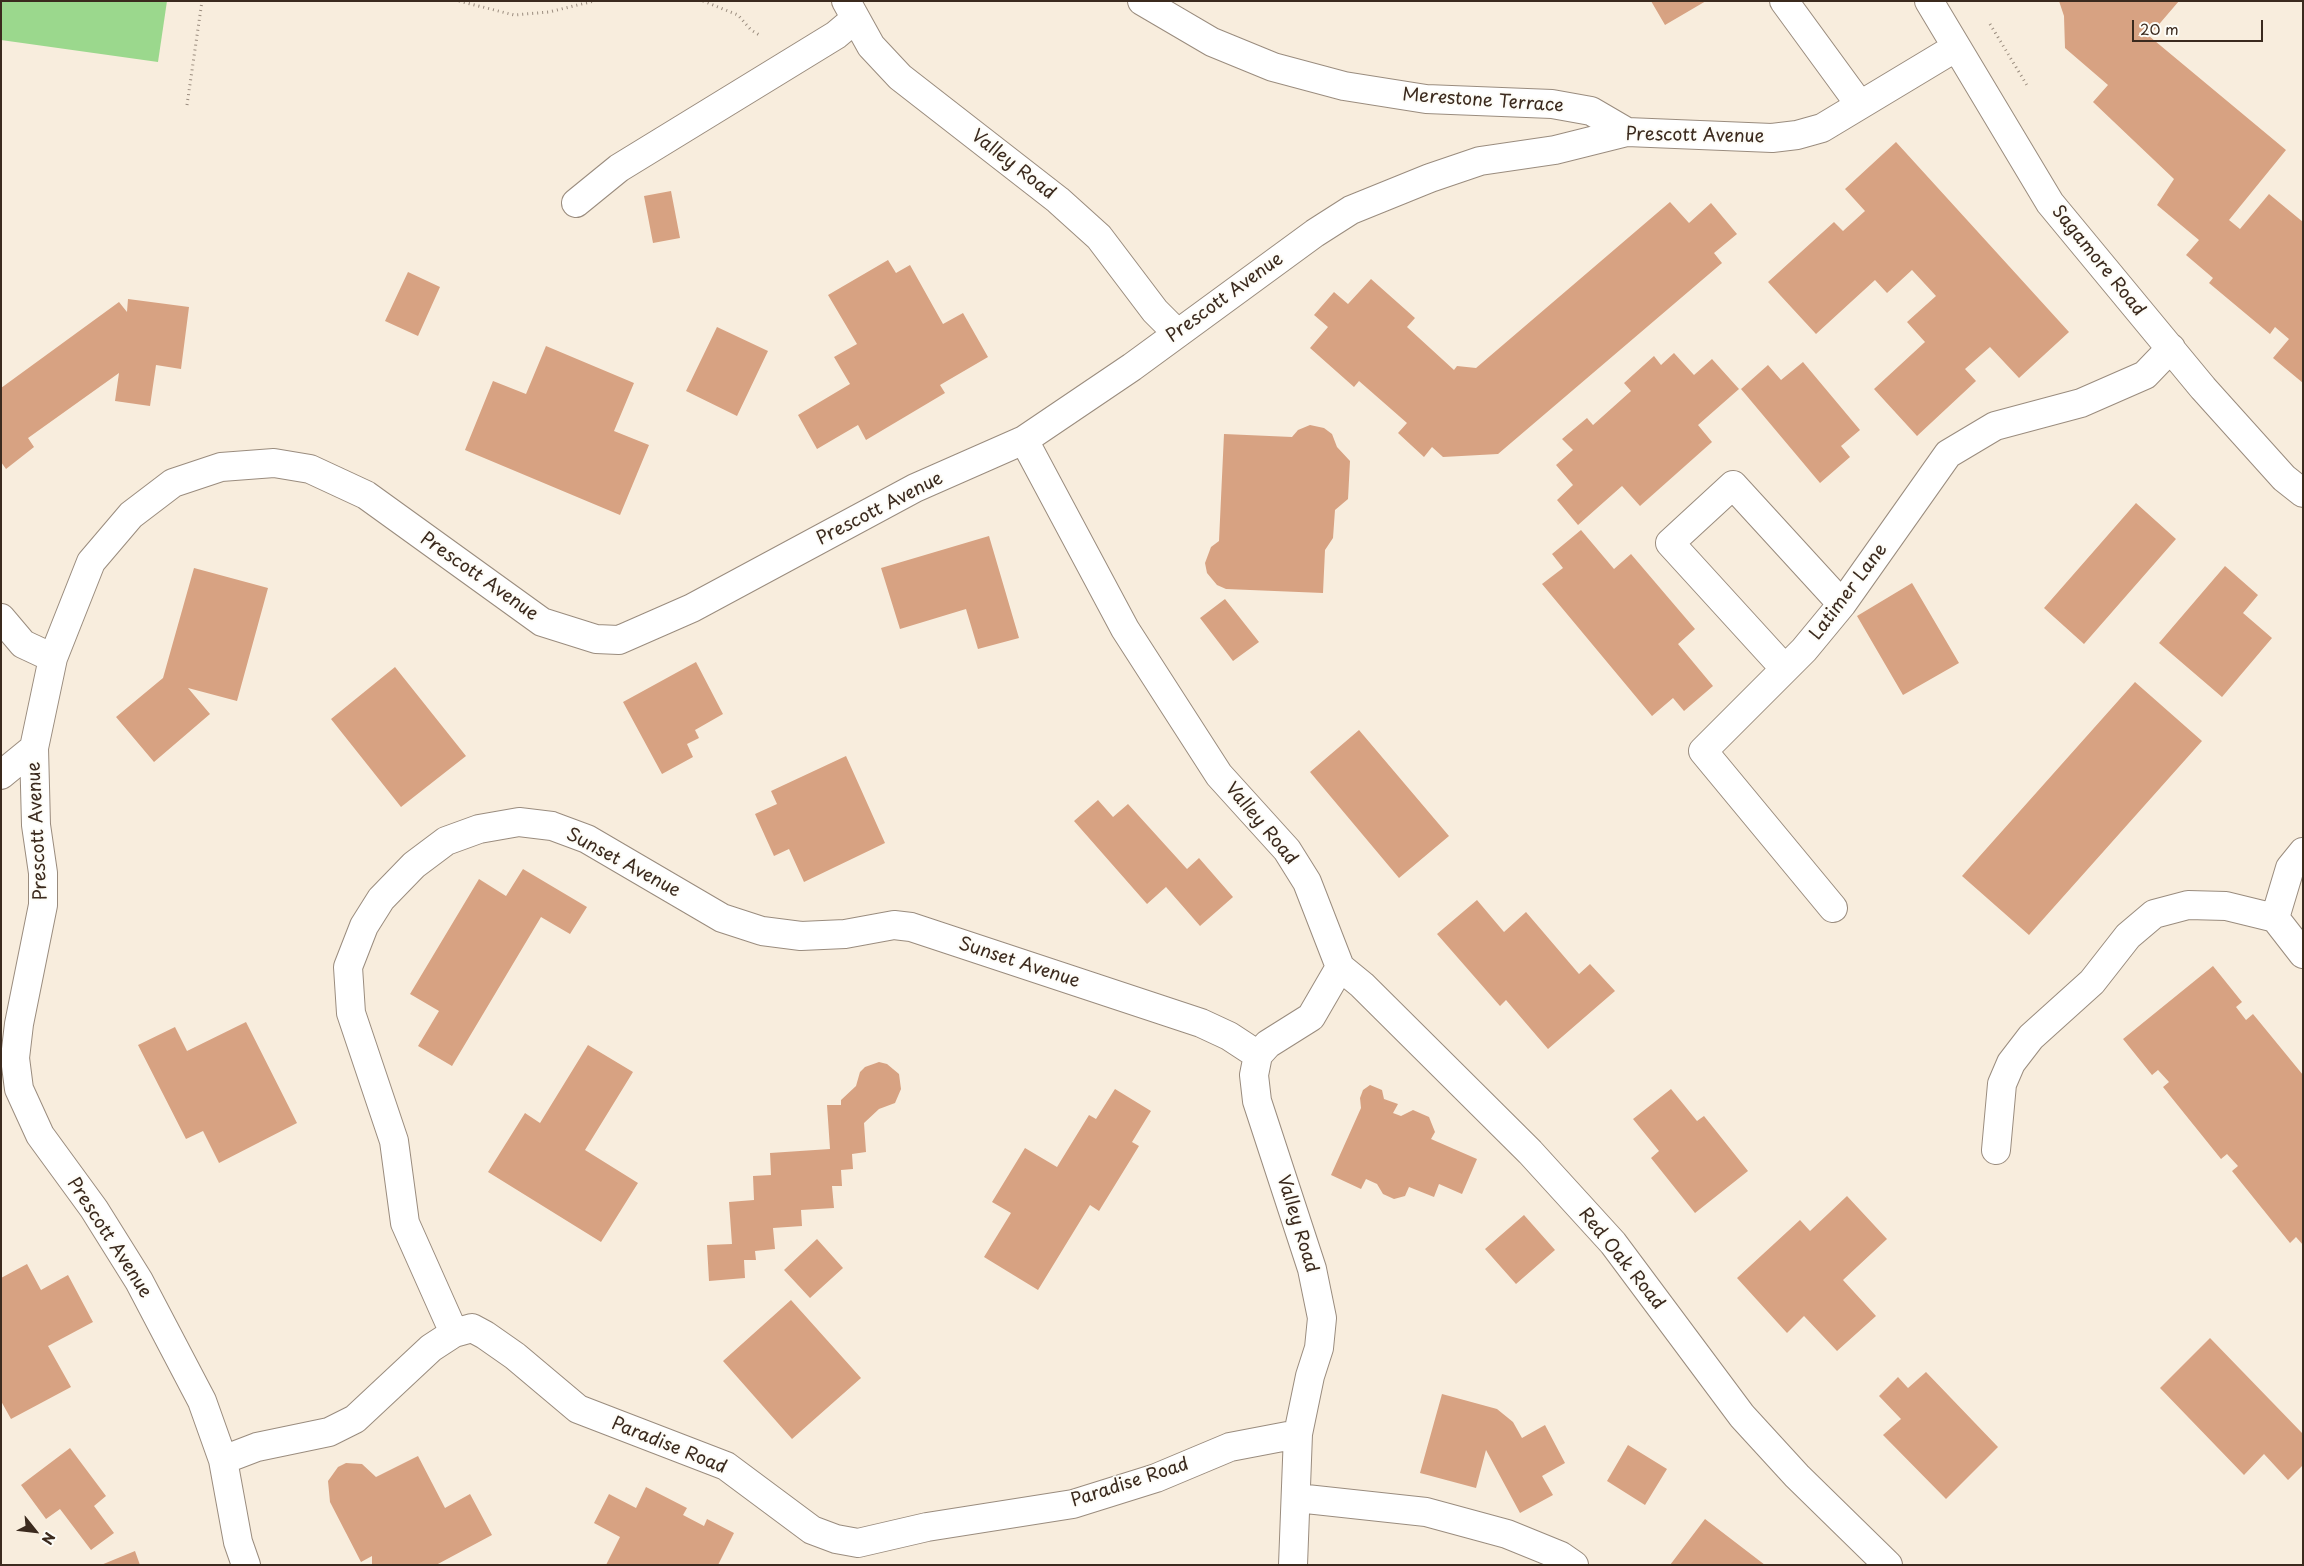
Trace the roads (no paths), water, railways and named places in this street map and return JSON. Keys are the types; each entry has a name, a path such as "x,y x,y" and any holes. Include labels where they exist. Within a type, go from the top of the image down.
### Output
{"street":[{"name":"Merestone Terrace","path":"1142,1 1212,42 1273,67 1344,86 1426,99 1552,104 1591,111 1627,132"},
{"path":"1784,1 1860,105"},
{"name":"Sagamore Road","path":"1929,1 1955,48 2050,203 2202,388 2284,478 2303,494"},
{"path":"576,203 620,168 836,35 851,10"},
{"name":"Valley Road","path":"851,10 871,46 900,77 1058,200 1099,237 1176,333"},
{"name":"Prescott Avenue","path":"246,1565 238,1542 223,1460 202,1401 139,1280 94,1209 10,1092 19,1024 43,905 43,873 36,825 34,748 52,658 91,562 131,515 173,483 221,467 274,463 310,469 366,496 542,622 596,639 619,640 692,608 915,488 1024,440 1132,367 1315,233 1351,210 1480,161 1555,150 1627,132 1772,138 1797,135 1822,128 1955,48"},
{"name":"Latimer Lane","path":"1833,908 1703,751 1785,669 1842,604 1948,454 1995,426 2081,403 2145,375 2171,348"},
{"name":"Valley Road","path":"1024,440 1125,630 1219,775 1287,850 1307,882 1340,967"},
{"path":"1785,669 1670,543 1733,485 1842,604"},
{"path":"1,618 23,644 52,658"},
{"path":"1,776 34,748"},
{"name":"Sunset Avenue","path":"454,1333 405,1223 394,1141 351,1013 348,967 364,926 381,899 414,865 446,841 479,829 519,822 552,826 587,839 722,918 762,931 801,936 845,934 894,925 912,927 1202,1023 1228,1036 1258,1055"},
{"path":"2274,918 2290,868 2303,852"},
{"path":"1996,1150 2002,1084 2012,1063 2031,1037 2092,982 2128,936 2154,914 2188,905 2226,906 2274,918 2303,954"},
{"path":"1258,1055 1268,1044 1311,1017 1340,967"},
{"name":"Red Oak Road","path":"1340,967 1362,985 1530,1152 1613,1243 1742,1416 1798,1476 1888,1565"},
{"name":"Valley Road","path":"1258,1055 1254,1075 1257,1101 1312,1269 1322,1318 1319,1348 1310,1376 1298,1434 1293,1565"},
{"name":"Paradise Road","path":"223,1460 257,1447 328,1432 355,1419 431,1348 454,1333 472,1328 485,1334 578,1409 726,1466 812,1530 836,1539 858,1543 927,1527 1073,1504 1156,1478 1230,1447 1298,1434"},
{"path":"1297,1498 1426,1512 1507,1534 1561,1556 1574,1565"}]}
